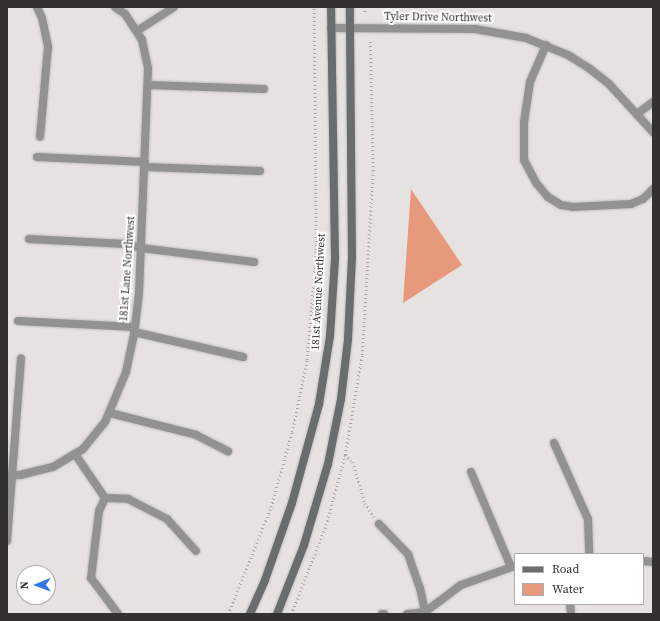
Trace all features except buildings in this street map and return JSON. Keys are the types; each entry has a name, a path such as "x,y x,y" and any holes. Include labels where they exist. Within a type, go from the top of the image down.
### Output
{"main road":[{"name":"181st Avenue Northwest","path":"250,614 265,580 292,502 319,404 330,336 334,258 331,7"},
{"path":"277,614 316,510 328,464 345,361 352,258 350,7"}],"street":[{"path":"37,7 42,18 48,47 40,137"},
{"name":"181st Lane Northwest","path":"10,476 53,467 75,454 95,437 110,413 120,390 134,330 141,248 145,165 148,85 147,54 137,31 125,14 115,7"},
{"path":"137,31 174,7"},
{"name":"Tyler Drive Northwest","path":"331,28 475,29 500,31 546,45 568,55 590,69 609,84 653,132"},
{"path":"546,45 530,82 524,122 524,160 540,188 554,201 573,207 631,204 643,199 653,189"},
{"path":"148,85 264,89"},
{"path":"637,114 653,102"},
{"path":"37,157 145,165 260,171"},
{"path":"29,239 126,244 141,248 254,262"},
{"path":"18,321 134,330 243,358"},
{"path":"7,541 10,476 21,359"},
{"path":"110,413 196,434 228,451"},
{"path":"554,443 588,519 589,553"},
{"path":"75,454 105,498"},
{"path":"407,614 425,612 461,585 513,566 471,472"},
{"path":"105,498 128,499 167,519 196,551"},
{"path":"105,498 99,511 91,578 118,614"},
{"path":"379,524 408,554 420,588 425,612"}],"path":[{"path":"228,614 271,507 292,432 307,360 316,250 314,7"},
{"path":"364,7 365,12"},
{"path":"345,455 353,462 365,503 379,524"}],"water":[{"path":"411,189 462,265 403,303"}]}
